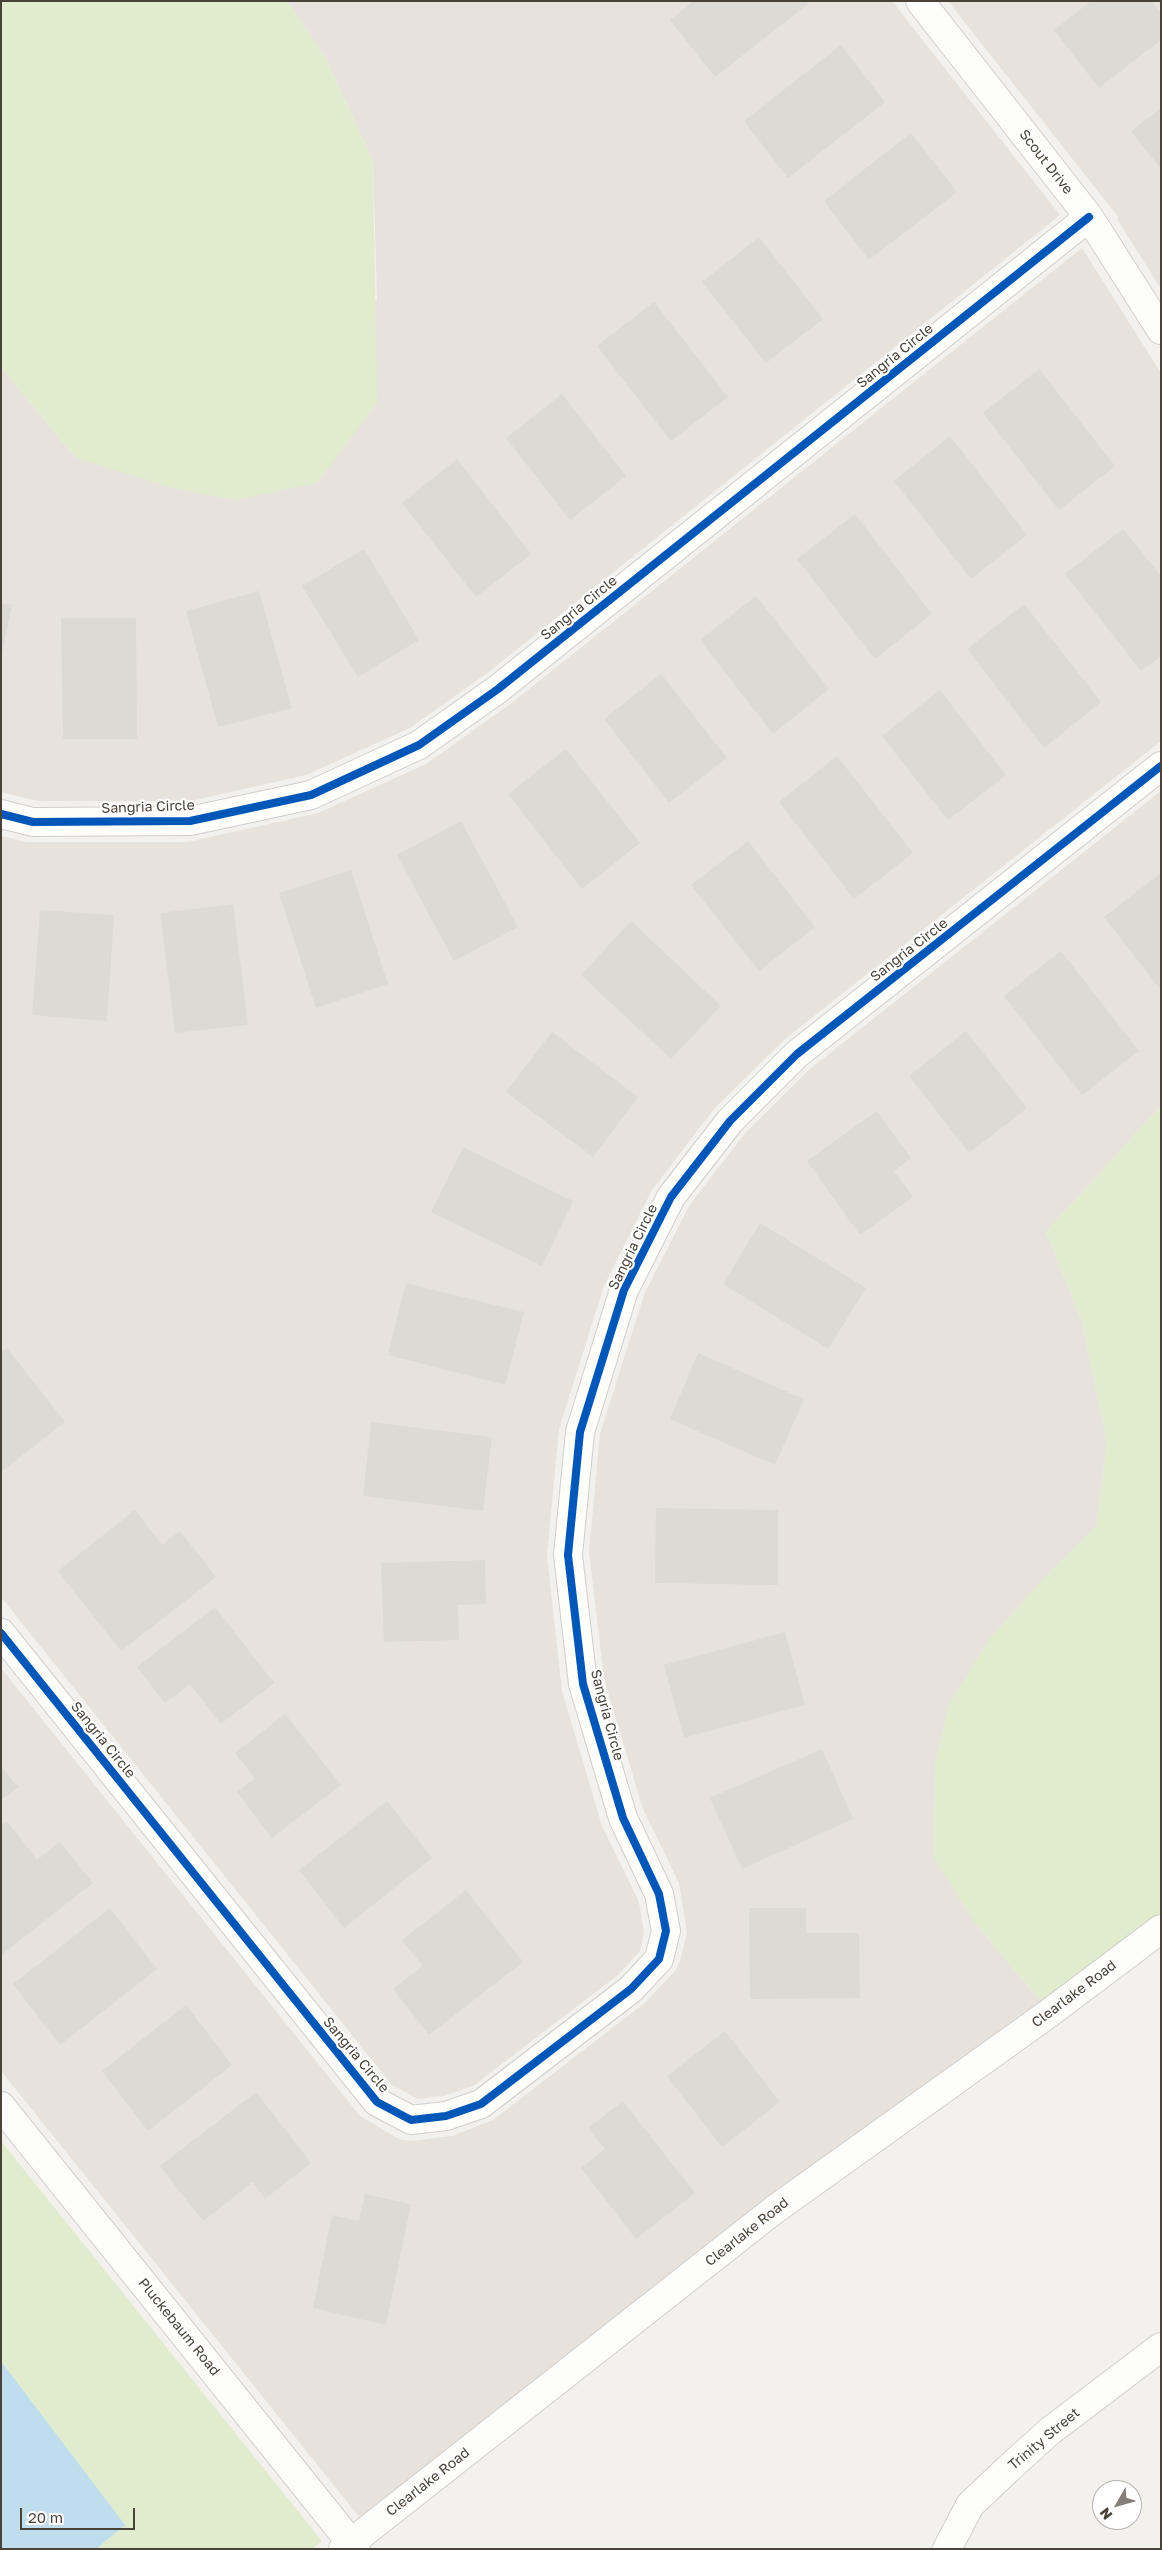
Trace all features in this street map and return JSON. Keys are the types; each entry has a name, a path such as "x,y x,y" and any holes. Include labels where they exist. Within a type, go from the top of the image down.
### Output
{"street":[{"name":"Scout Drive","path":"920,1 1089,217 1161,330"},
{"name":"Sangria Circle","path":"1,814 33,822 190,821 311,795 419,745 498,689 1089,217"},
{"name":"Sangria Circle","path":"1,1633 377,2102 411,2120 446,2116 481,2104 632,1989 659,1959 666,1931 659,1894 624,1818 583,1684 568,1555 580,1432 624,1290 671,1197 730,1121 797,1054 1161,766"},
{"name":"Clearlake Road","path":"350,2547 774,2210 1040,2020 1161,1929"},
{"name":"Pluckebaum Road","path":"1,2106 350,2547"},
{"name":"Trinity Street","path":"947,2549 970,2505 989,2487 1050,2431 1161,2347"}],"shaded area":[{"path":"287,1 892,1 1060,215 486,674 410,728 306,775 191,801 38,801 1,792 1,367 76,458 377,300 373,161 325,57"},
{"path":"948,1 1161,1 1161,289 1117,219 1119,218"},
{"path":"1082,248 1161,373 1161,741 785,1039 714,1109 652,1190 604,1286 559,1429 547,1555 562,1691 602,1826 639,1902 644,1933 640,1951 618,1975 473,2086 444,2096 418,2099 392,2085 1,1597 1,836 25,842 188,842 318,813 426,764 509,705"},
{"path":"1161,791 1161,1106 1046,1232 1082,1321 1107,1443 1096,1527 1048,1574 975,1923 1037,1997 1049,2002 369,2529 1,2071 1,1668 360,2116 399,2139 411,2141 452,2136 493,2120 646,2002 675,1971 680,1961 687,1933 679,1883 643,1809 604,1678 589,1552 600,1434 644,1295 689,1206 746,1132 810,1069"}],"green space":[{"path":"1,1 287,1 325,57 373,161 377,403 317,483 235,500 176,489 76,458 1,367"},
{"path":"1161,1106 1161,1920 1049,2002 1037,1997 975,1923 933,1857 935,1761 950,1702 990,1638 1048,1574 1096,1527 1107,1443 1082,1321 1046,1232"},
{"path":"1,2141 322,2541 312,2549 96,2549 124,2525 1,2361"}],"water":[{"path":"1,2361 125,2525 96,2549 1,2549"}],"building":[{"path":"694,1 806,1 808,4 715,77 670,20"},
{"path":"1091,1 1151,1 1161,14 1161,40 1099,88 1054,30"},
{"path":"841,45 885,102 788,178 744,121"},
{"path":"1161,108 1161,169 1131,131"},
{"path":"911,133 957,192 869,260 824,201"},
{"path":"759,237 823,319 766,363 702,282"},
{"path":"654,302 728,397 671,441 597,346"},
{"path":"1039,369 1115,466 1059,510 983,413"},
{"path":"562,394 626,476 570,520 506,438"},
{"path":"950,436 1027,535 971,579 894,481"},
{"path":"457,459 531,554 476,597 402,503"},
{"path":"855,514 932,614 875,659 797,559"},
{"path":"1123,529 1161,576 1161,656 1141,671 1065,574"},
{"path":"364,549 419,640 358,677 302,586"},
{"path":"259,591 292,708 218,727 186,611"},
{"path":"756,596 829,689 773,734 700,640"},
{"path":"1,603 12,605 2,653 1,652"},
{"path":"1024,604 1101,702 1044,748 967,649"},
{"path":"61,618 136,618 137,739 63,739"},
{"path":"661,674 727,758 669,803 604,719"},
{"path":"940,690 1006,775 948,820 882,736"},
{"path":"566,749 640,843 582,889 508,794"},
{"path":"837,756 913,853 854,899 779,802"},
{"path":"461,821 518,927 454,961 397,855"},
{"path":"748,841 815,927 759,971 691,885"},
{"path":"351,870 388,984 316,1008 279,893"},
{"path":"1161,873 1161,990 1104,917"},
{"path":"233,904 248,1025 175,1033 160,913"},
{"path":"40,910 114,915 107,1021 32,1015"},
{"path":"631,921 721,1006 671,1059 581,975"},
{"path":"1061,951 1139,1051 1082,1095 1004,996"},
{"path":"966,1031 1027,1108 969,1153 909,1076"},
{"path":"552,1032 638,1097 593,1157 506,1092"},
{"path":"877,1111 911,1158 894,1171 913,1197 860,1235 807,1161"},
{"path":"463,1147 573,1201 542,1266 431,1212"},
{"path":"760,1223 866,1288 828,1349 723,1284"},
{"path":"406,1283 524,1312 505,1385 388,1355"},
{"path":"7,1348 65,1422 1,1472 1,1352"},
{"path":"698,1353 804,1399 775,1465 670,1419"},
{"path":"371,1422 492,1437 483,1511 363,1496"},
{"path":"656,1508 778,1510 778,1585 655,1583"},
{"path":"135,1510 162,1545 180,1531 216,1577 121,1651 58,1571"},
{"path":"485,1560 486,1604 458,1605 459,1640 384,1642 381,1563"},
{"path":"215,1607 274,1683 221,1724 190,1684 165,1703 137,1667"},
{"path":"785,1632 805,1705 684,1738 664,1665"},
{"path":"285,1714 341,1785 272,1838 237,1792 255,1778 235,1753"},
{"path":"822,1749 853,1819 742,1869 710,1798"},
{"path":"1,1766 18,1787 1,1800"},
{"path":"387,1801 432,1858 344,1928 299,1870"},
{"path":"7,1821 37,1860 60,1842 93,1883 1,1955 1,1825"},
{"path":"466,1890 523,1962 429,2035 393,1989 423,1966 402,1940"},
{"path":"110,1908 157,1969 60,2045 13,1984"},
{"path":"749,1908 806,1908 806,1933 859,1933 860,1998 750,1999"},
{"path":"186,2005 232,2065 148,2131 102,2071"},
{"path":"725,2031 780,2102 722,2147 667,2076"},
{"path":"256,2092 311,2163 265,2199 253,2182 203,2221 160,2166"},
{"path":"623,2101 695,2193 636,2239 581,2168 605,2149 588,2128"},
{"path":"365,2194 411,2204 386,2325 313,2308 332,2215 359,2221"}],"cycle path":[{"path":"1,814 33,822 190,821 311,795 419,745 498,689 1089,217"},
{"path":"1,1633 377,2102 411,2120 446,2116 481,2104 631,1989 659,1959 666,1931 659,1894 623,1818 583,1684 568,1555 580,1432 624,1290 671,1197 730,1121 797,1054 1161,766"}]}
